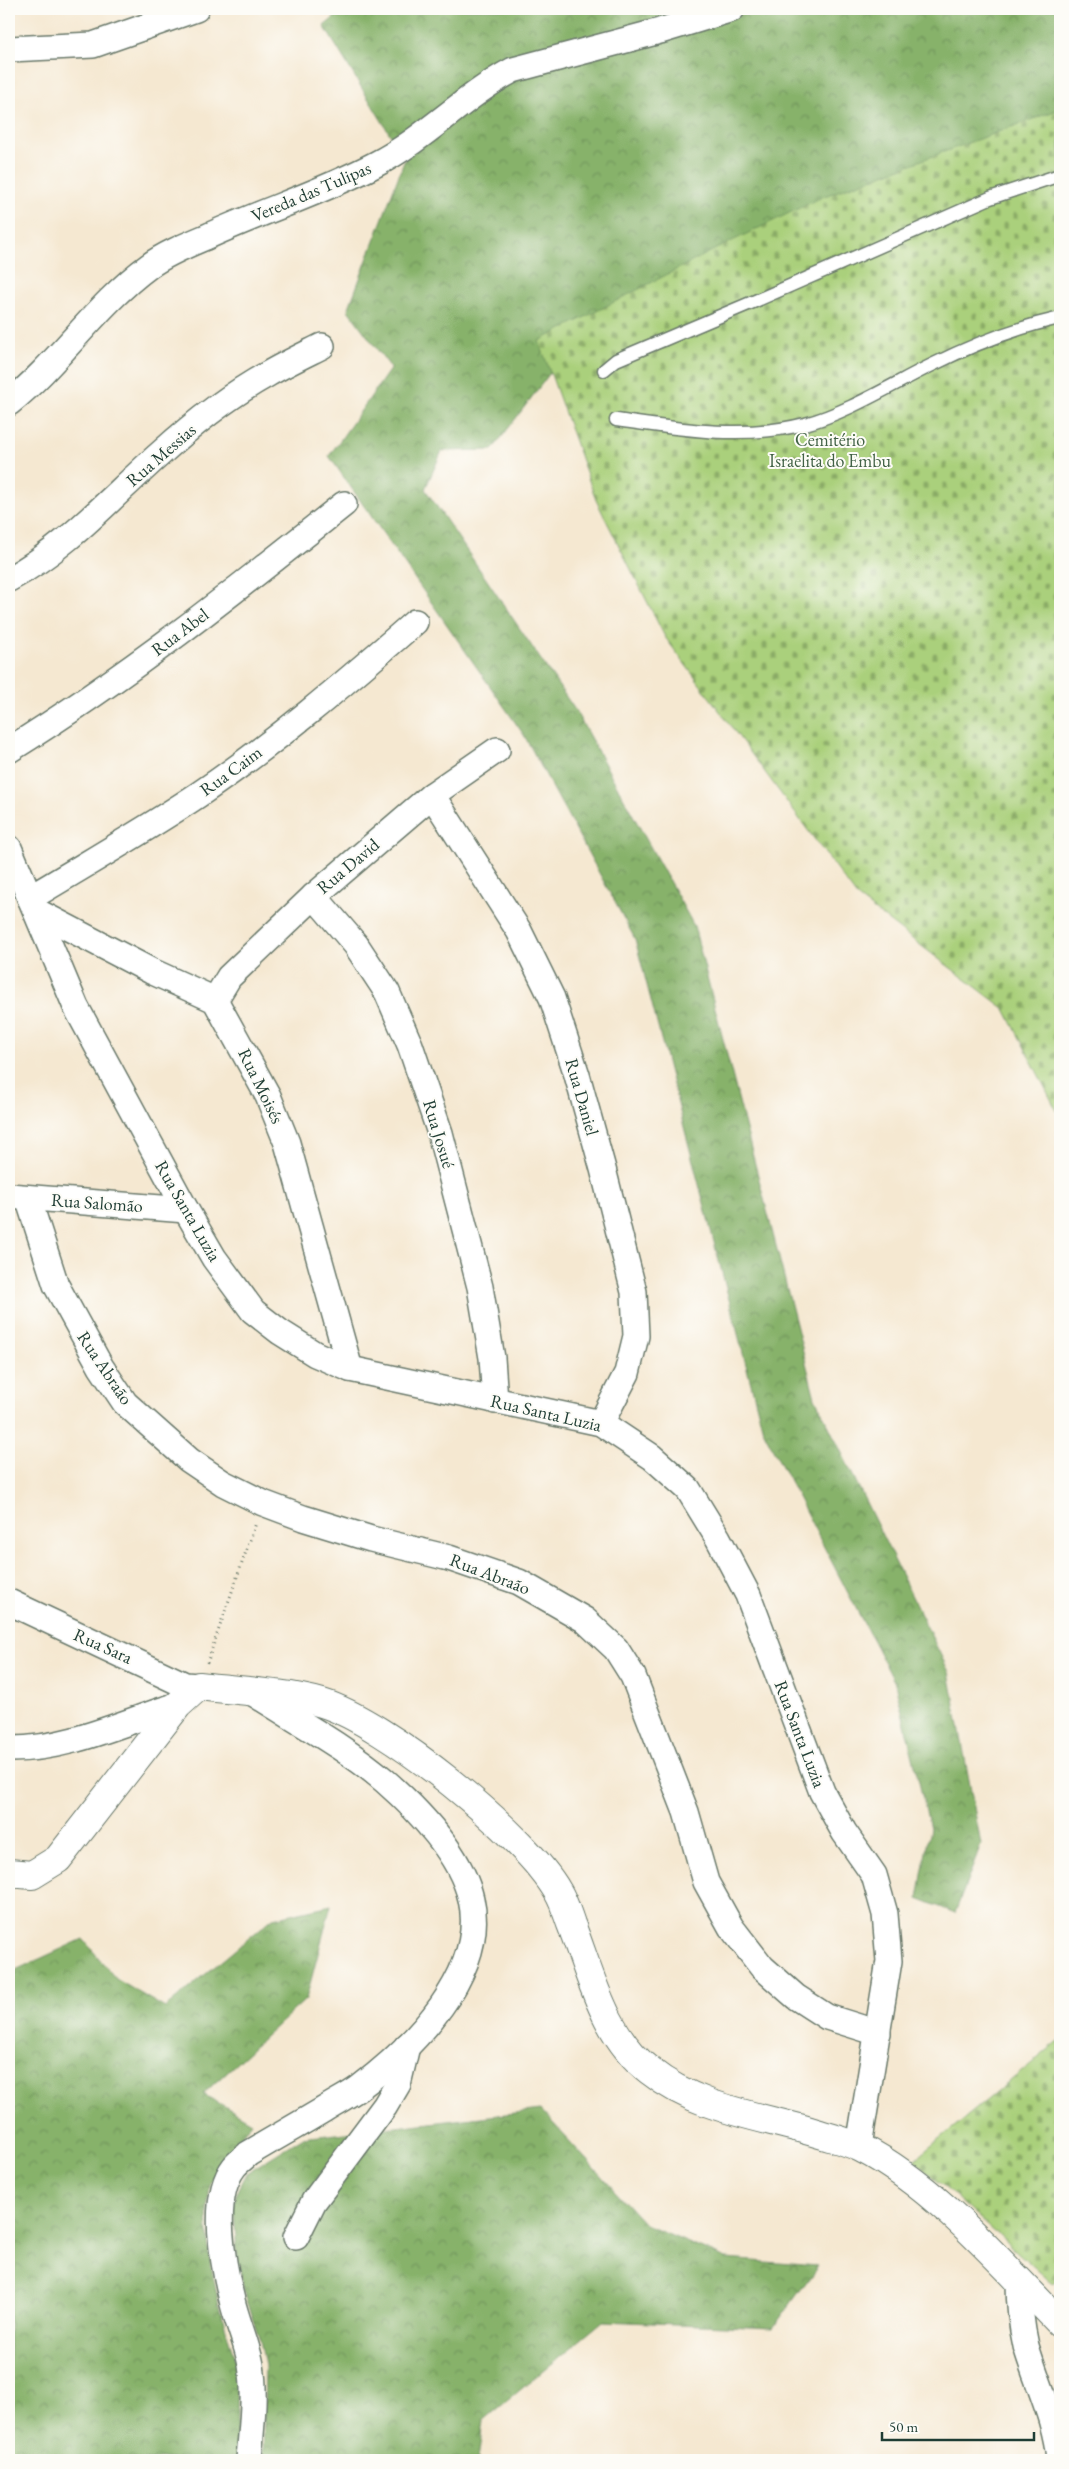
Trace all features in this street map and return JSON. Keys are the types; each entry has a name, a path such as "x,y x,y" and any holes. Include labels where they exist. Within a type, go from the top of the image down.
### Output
{"main road":[{"path":"9,1874 32,1875 58,1859 178,1705 199,1686 250,1691 323,1704 379,1730 478,1806 533,1857 558,1892 594,1990 622,2042 647,2069 670,2087 706,2104 792,2125 859,2146 888,2164 941,2205 1060,2323"}],"street":[{"path":"9,49 93,45 196,9"},
{"name":"Vereda das Tulipas","path":"9,404 116,293 150,265 243,220 329,188 379,163 491,82 513,70 660,31 732,9"},
{"name":"Rua Messias","path":"9,579 26,570 78,529 162,452 219,406 267,374 322,346"},
{"name":"Rua Abel","path":"9,750 122,676 235,591 344,504"},
{"name":"Rua Caim","path":"33,905 237,767 321,703 415,622"},
{"name":"Rua David","path":"215,1000 229,978 314,896 432,795 497,750"},
{"name":"Rua Daniel","path":"432,795 518,931 552,998 577,1075 615,1214 634,1292 636,1336 627,1373 601,1423"},
{"name":"Rua Santa Luzia","path":"9,848 76,1007 214,1258 254,1311 280,1332 314,1354 350,1369 601,1423 652,1457 688,1488 718,1538 748,1595 822,1792 844,1832 874,1875 885,1914 889,1961 859,2146"},
{"name":"Rua Josué","path":"314,896 356,945 387,992 410,1045 440,1133 480,1287 492,1358 495,1401"},
{"path":"33,905 151,971 215,1000"},
{"name":"Rua Moisés","path":"215,1000 268,1096 287,1143 350,1369"},
{"name":"Rua Salomão","path":"19,1197 186,1210"},
{"name":"Rua Abraão","path":"19,1197 56,1285 79,1330 125,1403 189,1460 223,1483 263,1503 303,1518 371,1539 486,1569 519,1582 585,1620 616,1649 633,1676 686,1812 706,1882 731,1927 762,1967 796,1997 827,2017 878,2032"},
{"name":"Rua Sara","path":"9,1602 185,1685 199,1686"},
{"path":"249,2460 252,2368 232,2301 223,2253 220,2212 223,2189 234,2167 248,2154 358,2088 407,2046 435,2017 454,1987 465,1961 473,1929 471,1899 460,1870 417,1810 384,1780 345,1751 250,1691"},
{"path":"9,1749 32,1750 72,1740 178,1705"},
{"path":"296,2237 314,2200 355,2149 398,2084 407,2046"},
{"path":"1019,2281 1020,2316 1027,2347 1043,2393 1058,2447 1059,2460"}],"lane":[{"path":"604,370 616,360 990,198 1060,175"},
{"path":"616,420 709,433 765,430 805,424 879,393 994,336 1060,318"}],"path":[{"path":"199,1686 263,1503"}],"green space":[{"path":"345,9 1060,9 1060,150 553,369 492,450 442,451 425,489 575,710 694,926 815,1398 949,1672 981,1845 955,1913 918,1898 930,1828 895,1683 763,1430 635,939 524,735 329,456 391,368 348,310 405,159 324,26"},
{"name":"Cemitério Israelita do Embu","path":"1060,109 1060,1117 1005,1009 858,898 665,637 596,500 539,341 720,247 822,197"},
{"path":"331,1905 306,1999 203,2094 252,2122 221,2161 210,2185 207,2212 209,2255 219,2305 238,2370 236,2460 9,2460 9,1973 83,1939 116,1979 165,2008 273,1918"},
{"path":"1060,2040 1060,2280 1052,2283 914,2160"},
{"path":"541,2110 646,2225 726,2259 818,2266 773,2328 603,2321 483,2421 478,2460 263,2460 265,2366 260,2340 245,2298 237,2252 234,2212 236,2193 246,2173 302,2138"}]}
